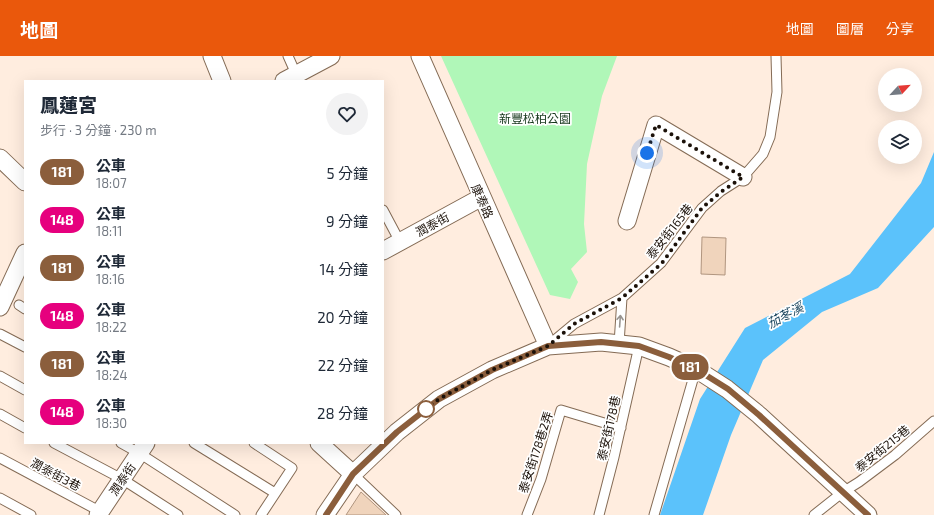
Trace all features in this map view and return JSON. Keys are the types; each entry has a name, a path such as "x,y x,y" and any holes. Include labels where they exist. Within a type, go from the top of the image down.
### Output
{"street":[{"path":"212,56 222,80"},
{"path":"290,78 331,56"},
{"name":"康泰路","path":"420,56 548,346"},
{"path":"627,221 656,125 743,177"},
{"path":"0,158 24,181"},
{"name":"潤泰街","path":"384,250 482,197"},
{"path":"0,307 24,258"},
{"path":"326,515 353,474 397,432 439,399 492,370 548,346 601,342 639,346 669,357 696,369 728,389 759,415 868,515"},
{"path":"320,444 353,474"},
{"name":"潤泰街","path":"102,514 142,448"}],"lane":[{"path":"288,56 290,78"},
{"name":"泰安街165巷","path":"548,346 574,324 622,298 662,263 702,208 721,192 743,177 763,154 770,137 777,92 776,56"},
{"path":"384,212 400,242"},
{"path":"618,344 622,298"},
{"path":"0,334 24,346"},
{"name":"泰安街178巷","path":"599,515 639,346"},
{"path":"654,515 696,369"},
{"path":"0,376 24,389"},
{"name":"泰安街178巷2弄","path":"527,515 541,479 561,410 620,428"},
{"path":"0,414 24,427"},
{"name":"泰安街215巷","path":"814,515 842,492 859,482 895,455 934,421"},
{"path":"56,444 122,479 178,515"},
{"path":"125,444 142,448 235,515"},
{"path":"196,444 276,492"},
{"path":"256,444 292,468 261,515"},
{"name":"潤泰街3巷","path":"0,458 102,514"},
{"path":"353,474 396,515"},
{"path":"0,498 31,515"}],"green space":[{"name":"新豐松柏公園","path":"441,56 617,56 602,96 587,164 584,224 587,252 571,269 578,282 570,299 550,295"}],"water":[{"name":"茄苳溪","path":"934,152 934,227 878,288 822,312 763,360 731,435 703,515 660,515 700,399 745,328 850,274 921,183"}],"building":[{"path":"702,237 726,238 725,275 701,274"},
{"path":"361,492 386,515 346,515"}],"bus line":[{"name":"181","path":"326,515 353,474 397,432 439,399 492,370 548,346 601,342 639,346 669,357 696,369 728,389 759,415 868,515"}],"route":[{"path":"426,409 439,399 492,370 548,346 574,324 622,298 662,263 702,208 721,192 743,177 656,125 647,153"}]}
